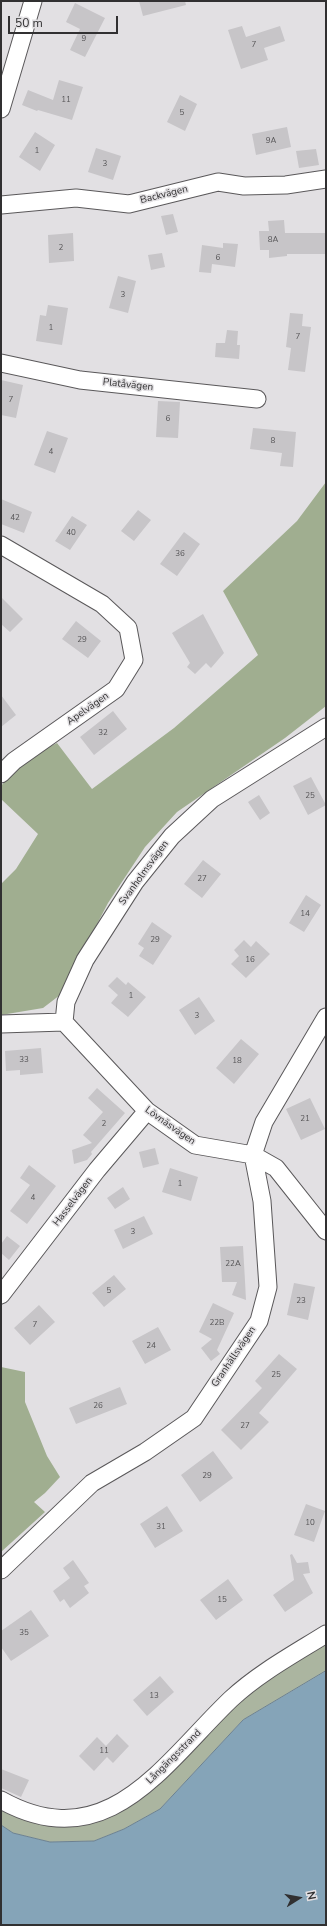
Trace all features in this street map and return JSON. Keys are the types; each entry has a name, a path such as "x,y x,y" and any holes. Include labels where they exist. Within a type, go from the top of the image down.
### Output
{"street":[{"path":"1,109 33,1"},
{"name":"Backvägen","path":"1,205 76,198 130,204 218,182 244,186 286,185 326,179"},
{"name":"Platåvägen","path":"1,363 80,380 257,399"},
{"name":"Apelvägen","path":"1,545 102,604 128,628 134,660 116,689 14,761 1,774"},
{"name":"Svanholmsvägen","path":"64,1022 66,1002 85,960 135,882 172,836 212,799 326,727"},
{"path":"252,1155 264,1122 326,1017"},
{"path":"1,1024 64,1022"},
{"name":"Lövnäsvägen","path":"64,1022 147,1111 195,1145 252,1155 276,1168 326,1231"},
{"name":"Hasselvägen","path":"1,1295 97,1170 147,1111"},
{"name":"Granhällsvägen","path":"1,1570 92,1483 145,1452 194,1418 258,1321 268,1286 262,1201 252,1155"},
{"name":"Långängsstrand","path":"1,1800 12,1806 50,1819 93,1815 120,1802 140,1791 167,1767 232,1699 255,1679 326,1634"}],"green space":[{"path":"326,482 326,706 285,738 177,812 145,847 108,903 60,995 43,1008 1,1015 1,884 16,869 38,834 1,799 1,786 26,761 57,743 92,789 174,728 258,655 223,591 297,521"},
{"path":"1,1367 25,1372 25,1402 47,1456 60,1477 34,1502 45,1512 1,1552"},
{"path":"326,1643 326,1671 243,1720 160,1809 124,1829 94,1841 50,1842 13,1833 1,1825 1,1807 109,1816 139,1801 181,1756 225,1713 276,1673"}],"water":[{"path":"326,1671 326,1925 1,1925 1,1825 13,1833 50,1842 94,1841 124,1829 160,1809 243,1720"}],"building":[{"path":"139,1 185,1 186,5 143,16"},
{"path":"75,3 105,18 85,57 70,50 80,29 66,22"},
{"path":"242,26 246,37 280,26 285,41 264,48 268,60 241,69 228,30"},
{"path":"59,80 83,87 72,120 38,110 37,111 22,105 28,90 53,100"},
{"path":"180,95 197,104 185,131 167,122"},
{"path":"287,127 291,147 256,155 252,134"},
{"path":"35,132 55,145 40,171 19,157"},
{"path":"96,148 121,156 113,180 88,172"},
{"path":"316,149 319,165 299,168 296,151"},
{"path":"173,214 178,232 166,235 161,216"},
{"path":"284,220 285,233 326,233 326,254 287,254 287,256 269,258 269,250 260,250 259,231 269,231 268,221"},
{"path":"73,233 74,261 49,263 48,235"},
{"path":"223,243 238,244 235,267 212,264 211,273 199,272 202,245 223,248"},
{"path":"162,253 165,267 151,270 148,255"},
{"path":"118,276 136,281 128,313 109,308"},
{"path":"48,305 68,308 62,345 36,341 40,315 46,316"},
{"path":"290,313 303,314 302,326 311,327 305,372 288,370 291,348 286,347"},
{"path":"227,330 238,331 237,345 240,345 239,359 215,357 216,343 225,343"},
{"path":"1,380 23,385 16,418 1,415"},
{"path":"158,401 180,402 178,438 156,437"},
{"path":"253,428 296,432 293,467 280,466 282,453 250,449"},
{"path":"47,431 68,438 55,473 34,465"},
{"path":"1,499 32,512 24,533 1,524"},
{"path":"138,510 151,520 134,541 121,531"},
{"path":"72,516 87,525 70,550 55,541"},
{"path":"184,532 200,544 177,576 160,564"},
{"path":"1,597 23,619 10,632 1,624"},
{"path":"203,614 224,653 211,668 206,663 195,674 187,667 190,663 172,633"},
{"path":"76,621 101,641 88,658 62,639"},
{"path":"1,695 16,715 1,727"},
{"path":"113,711 127,729 94,755 80,737"},
{"path":"311,777 326,805 308,815 293,786"},
{"path":"259,795 270,813 260,820 248,802"},
{"path":"203,860 221,874 202,898 184,884"},
{"path":"306,895 321,905 304,932 289,923"},
{"path":"152,922 172,936 153,965 139,956 144,948 138,944"},
{"path":"244,940 251,947 256,941 270,954 246,978 231,964 239,956 234,950"},
{"path":"117,977 126,985 128,982 146,997 128,1017 111,1003 118,995 108,986"},
{"path":"199,997 215,1021 195,1035 179,1010"},
{"path":"241,1039 259,1054 234,1084 216,1068"},
{"path":"41,1048 43,1073 20,1075 20,1070 6,1071 5,1051"},
{"path":"97,1088 125,1113 91,1152 92,1154 87,1160 74,1164 72,1150 92,1143 83,1135 103,1112 88,1098"},
{"path":"310,1098 325,1129 301,1140 286,1109"},
{"path":"155,1148 159,1164 143,1168 139,1152"},
{"path":"29,1165 56,1186 27,1224 10,1211 30,1185 20,1178"},
{"path":"170,1168 198,1177 191,1201 162,1192"},
{"path":"123,1187 130,1199 115,1209 107,1198"},
{"path":"144,1216 153,1234 123,1249 114,1230"},
{"path":"7,1236 20,1246 9,1260 1,1253 1,1244"},
{"path":"243,1246 246,1300 232,1295 237,1282 222,1282 220,1247"},
{"path":"114,1275 126,1289 104,1307 92,1293"},
{"path":"294,1283 315,1287 308,1320 287,1315"},
{"path":"213,1303 234,1313 217,1350 220,1354 211,1361 201,1348 212,1339 199,1332"},
{"path":"39,1305 55,1322 30,1345 14,1328"},
{"path":"158,1327 171,1350 145,1364 132,1341"},
{"path":"279,1354 297,1369 259,1413 269,1422 241,1450 221,1430 262,1388 255,1381"},
{"path":"120,1387 127,1404 76,1424 69,1408"},
{"path":"213,1451 233,1478 200,1502 181,1475"},
{"path":"306,1504 325,1511 314,1542 294,1535"},
{"path":"167,1506 183,1531 155,1548 140,1524"},
{"path":"292,1554 297,1563 308,1562 310,1573 303,1574 313,1593 285,1612 273,1595 294,1580 290,1555"},
{"path":"73,1560 89,1583 84,1586 89,1593 70,1608 64,1599 60,1602 53,1591 70,1578 63,1568"},
{"path":"228,1579 243,1600 216,1620 200,1600"},
{"path":"31,1610 49,1636 11,1661 1,1647 1,1631"},
{"path":"160,1676 174,1692 147,1716 133,1700"},
{"path":"117,1734 129,1746 113,1763 107,1757 94,1771 79,1756 97,1737 106,1746"},
{"path":"1,1769 29,1780 21,1797 1,1788"}]}
